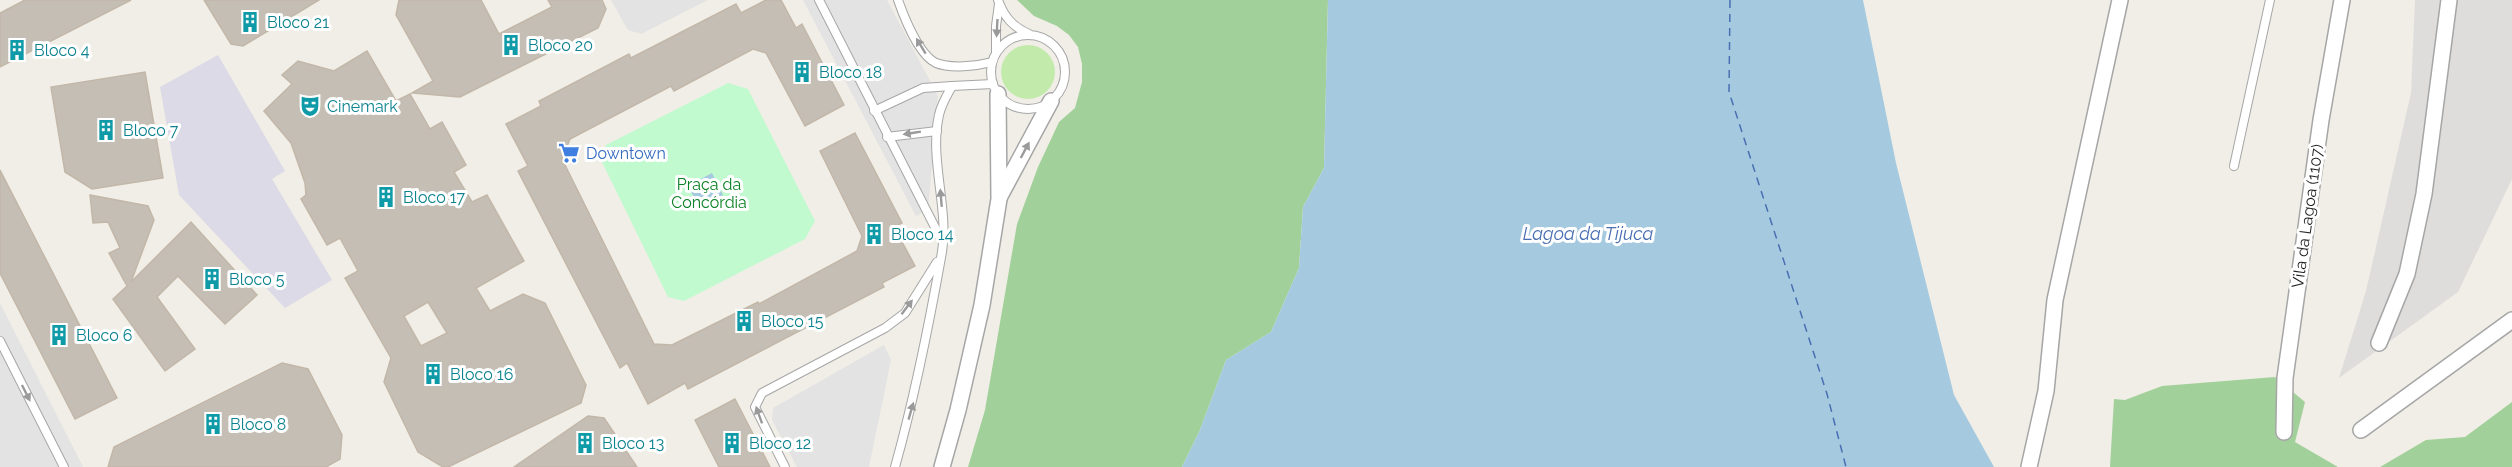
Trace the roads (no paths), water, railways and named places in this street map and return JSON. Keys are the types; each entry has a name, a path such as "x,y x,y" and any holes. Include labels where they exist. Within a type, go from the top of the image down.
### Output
{"street":[{"path":"2029,467 2046,391 2055,300 2120,0"},
{"name":"Vila da Lagoa (1107)","path":"2283,432 2284,378 2321,120 2342,0"},
{"path":"2379,342 2407,274 2424,194 2449,0"},
{"path":"942,467 958,410 982,305 999,199 996,89"},
{"path":"999,199 1051,101"},
{"path":"2361,430 2512,320"}],"lane":[{"path":"819,0 887,138 942,242"},
{"path":"898,0 905,19 926,55 937,63 974,67 992,62"},
{"path":"2234,166 2270,0"},
{"path":"999,2 1008,20 1018,29 1043,38 1061,55 1065,67 1064,80 1059,92 1041,107 1017,108 1007,102 996,89 992,62 996,52 999,2"},
{"path":"996,52 1011,39 1031,35"},
{"path":"874,111 923,88 952,86 996,89"},
{"path":"895,467 914,398 940,259 943,215 937,131 939,113 952,86"},
{"path":"887,138 937,131"},
{"path":"784,467 755,407 756,400 762,393 885,328 905,313 940,259"},
{"path":"0,341 64,467"}],"water":[{"name":"Lagoa da Tijuca","path":"1328,0 1863,0 1896,163 1954,395 1994,467 1182,467 1200,430 1226,360 1271,332 1299,268 1303,207 1324,168"},
{"path":"712,173 723,195 699,207 688,186"}],"place":[{"name":"Bloco 21","path":"250,22"},
{"name":"Bloco 20","path":"511,45"},
{"name":"Bloco 4","path":"17,50"},
{"name":"Bloco 18","path":"802,72"},
{"name":"Cinemark","path":"310,106"},
{"name":"Bloco 7","path":"106,130"},
{"name":"Downtown","path":"569,153"},
{"name":"Bloco 17","path":"386,197"},
{"name":"Bloco 14","path":"874,234"},
{"name":"Bloco 5","path":"212,279"},
{"name":"Bloco 15","path":"744,321"},
{"name":"Bloco 6","path":"59,335"},
{"name":"Bloco 16","path":"433,374"},
{"name":"Bloco 8","path":"213,424"},
{"name":"Bloco 13","path":"585,443"},
{"name":"Bloco 12","path":"732,443"}],"park label":[{"name":"Praça da Concórdia","path":"709,193"}]}
